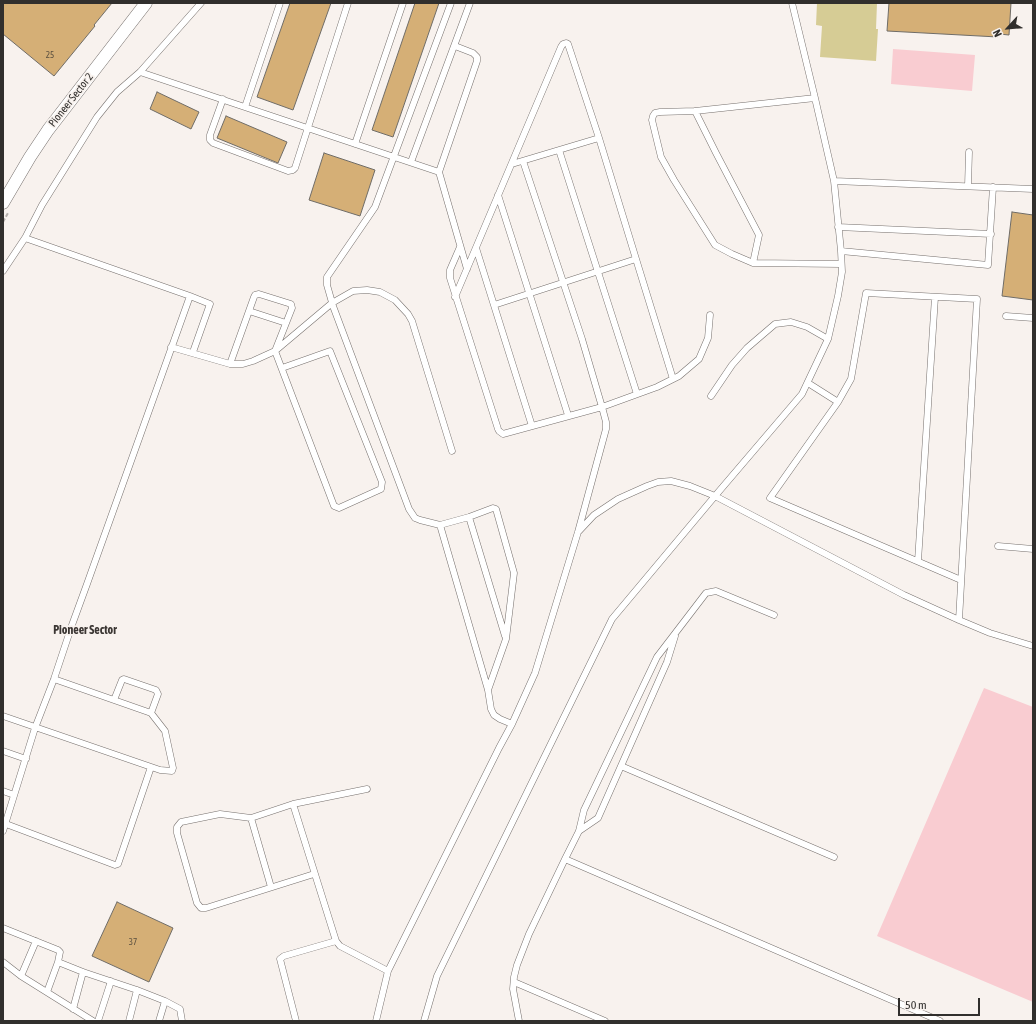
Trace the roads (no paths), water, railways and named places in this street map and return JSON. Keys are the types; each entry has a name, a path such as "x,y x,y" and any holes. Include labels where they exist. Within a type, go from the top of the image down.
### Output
{"street":[{"name":"Pioneer Sector 2","path":"3,202 48,130 146,3"}],"lane":[{"path":"3,271 25,238 42,205 97,117 117,92 140,72 202,3"},
{"path":"245,107 280,3"},
{"path":"223,99 210,135 210,140 213,143 288,171 295,168 348,3"},
{"path":"355,144 403,3"},
{"path":"451,3 375,207 327,277 327,285 332,303 409,509 415,518 440,525 469,517 493,508 496,509 514,573 506,639 488,690"},
{"path":"411,162 470,3"},
{"path":"424,1021 437,976 612,619 802,394 828,339 842,272 834,181 792,3"},
{"path":"455,297 561,47 566,43 568,44 599,138 674,379"},
{"path":"455,46 473,53 477,57 477,61 439,172 467,270"},
{"path":"140,72 439,172"},
{"path":"815,98 695,111 660,112 655,113 652,120 661,157 715,245 753,263 841,264"},
{"path":"695,111 758,235 753,263"},
{"path":"512,164 599,138"},
{"path":"559,150 637,394"},
{"path":"968,186 969,152"},
{"path":"376,1021 388,972 512,724 535,673 578,532 606,429 606,422 602,407 582,340 562,283 523,160"},
{"path":"834,181 1033,189"},
{"path":"841,251 988,264 993,187"},
{"path":"498,195 568,415"},
{"path":"838,227 991,234"},
{"path":"25,238 210,304 193,352"},
{"path":"460,247 449,274 455,297 499,431 502,434 602,407 656,388 674,379 699,358 708,338 710,315"},
{"path":"476,248 532,426"},
{"path":"494,305 636,259"},
{"path":"171,347 193,352 230,364 248,363 276,351 332,303 353,292 367,290 380,292 395,300 408,314 412,321 452,451"},
{"path":"959,620 977,299 866,293 851,378 838,402 770,498 961,580"},
{"path":"230,364 254,297 259,294 291,304 292,308 276,351 282,368 334,506 339,508 381,489 382,482 330,351 282,368"},
{"path":"3,831 6,824 5,816 14,795 35,728 54,679 190,296"},
{"path":"918,561 935,297"},
{"path":"249,311 286,323"},
{"path":"1006,316 1033,318"},
{"path":"711,396 732,365 747,348 775,324 790,322 807,327 828,339"},
{"path":"808,383 838,402"},
{"path":"578,532 594,515 618,499 658,482 671,481 690,486 715,496 904,595 990,633 1033,646"},
{"path":"469,517 506,639"},
{"path":"440,525 488,690 491,709 494,715 512,724"},
{"path":"998,546 1033,549"},
{"path":"519,1021 514,989 517,965 529,934 564,859 579,831 584,810 657,657 706,593 716,591 774,615"},
{"path":"579,831 598,818 667,662 677,631"},
{"path":"3,716 160,770 172,771 173,768 165,731 151,714 54,679"},
{"path":"114,700 122,680 124,679 156,690 158,694 151,714"},
{"path":"3,751 26,759"},
{"path":"621,766 834,857"},
{"path":"6,824 115,865 118,864 151,767"},
{"path":"314,874 206,908 201,908 197,903 177,833 177,827 181,822 220,814 251,818 292,804 367,789"},
{"path":"3,791 14,795"},
{"path":"292,804 336,941 340,946 388,972"},
{"path":"251,818 272,887"},
{"path":"564,859 940,1021"},
{"path":"3,928 60,952 47,992"},
{"path":"21,976 36,941"},
{"path":"296,1021 280,959 284,956 336,941"},
{"path":"3,962 21,976 93,1021"},
{"path":"58,962 166,1001 180,1009 182,1021"},
{"path":"73,1009 83,972"},
{"path":"98,1021 111,981"},
{"path":"514,982 605,1021"},
{"path":"130,1021 137,990"},
{"path":"159,1021 166,1001"}],"district":[{"name":"Pioneer Sector","path":"85,630"}]}
